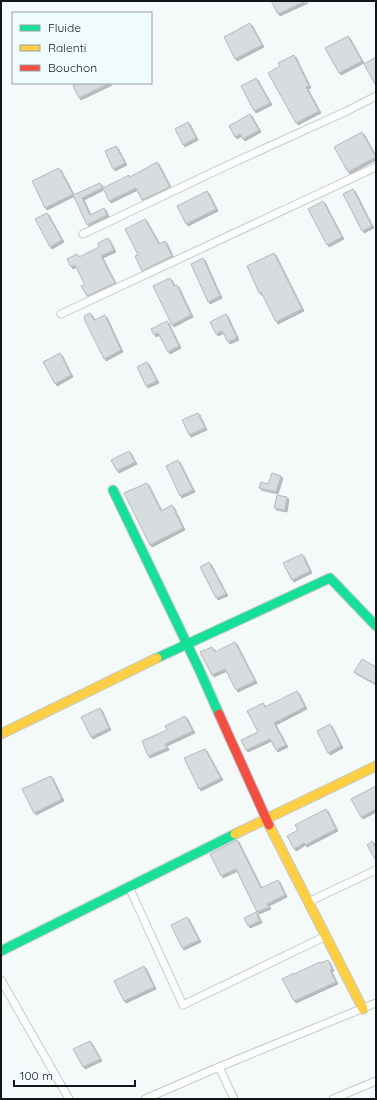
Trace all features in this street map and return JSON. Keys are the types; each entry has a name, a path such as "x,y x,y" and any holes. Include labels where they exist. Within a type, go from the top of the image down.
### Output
{"street":[{"path":"83,234 226,166 347,111 376,96"},
{"path":"60,314 376,167"},
{"path":"113,490 186,644 266,819 363,1009"},
{"path":"1,734 186,644 330,578 376,626"},
{"path":"1,951 376,766"},
{"path":"308,902 376,870"},
{"path":"130,887 183,1005 326,936"},
{"path":"1,980 69,1099"},
{"path":"145,1099 376,1003"},
{"path":"219,1067 234,1099"},
{"path":"333,1099 376,1081"}],"building":[{"path":"271,1 306,1 278,14"},
{"path":"250,23 262,45 235,59 224,37"},
{"path":"348,36 362,61 339,73 325,48"},
{"path":"294,55 309,86 306,87 319,111 296,123 268,73 280,66 278,63"},
{"path":"376,57 376,86 364,64"},
{"path":"256,78 270,103 254,111 241,86"},
{"path":"77,84 108,84 79,98 73,86"},
{"path":"250,114 259,130 243,139 240,134 235,137 229,126"},
{"path":"188,122 196,138 183,145 175,129"},
{"path":"362,132 376,157 348,172 334,147"},
{"path":"116,146 125,163 113,169 105,151"},
{"path":"157,162 170,187 142,200 136,188 109,201 103,188 129,175 130,177"},
{"path":"59,168 73,194 45,208 32,181"},
{"path":"100,183 102,188 82,198 90,215 104,208 107,215 87,225 73,195"},
{"path":"353,189 372,226 362,231 343,194"},
{"path":"207,191 216,209 186,224 177,206"},
{"path":"323,201 342,237 327,245 308,209"},
{"path":"47,213 62,240 50,247 35,219"},
{"path":"145,219 159,244 165,241 172,256 142,271 135,256 138,255 125,229"},
{"path":"108,238 114,250 101,256 115,283 87,296 81,286 85,285 75,265 71,267 67,259 77,254 79,257 99,247 98,243"},
{"path":"274,253 302,309 276,322 261,292 259,293 247,266"},
{"path":"203,258 220,296 208,302 191,264"},
{"path":"170,278 174,286 177,285 191,315 172,325 153,286"},
{"path":"90,313 94,320 105,315 121,350 104,359 85,321 84,316"},
{"path":"226,314 237,338 228,342 222,331 216,334 210,322"},
{"path":"167,321 179,346 168,352 158,333 154,335 151,329"},
{"path":"60,353 71,375 55,384 43,362"},
{"path":"147,362 157,381 146,386 137,367"},
{"path":"198,413 205,428 189,435 182,420"},
{"path":"129,451 135,462 117,471 111,460"},
{"path":"178,460 193,490 180,496 166,466"},
{"path":"272,473 281,476 276,492 259,488 261,482 268,484"},
{"path":"147,483 161,511 172,505 183,528 150,545 124,493"},
{"path":"277,495 287,497 285,510 274,508"},
{"path":"302,554 310,571 292,580 283,563"},
{"path":"209,562 226,594 216,598 200,567"},
{"path":"235,642 255,681 236,690 225,669 212,675 200,652 212,647 215,652"},
{"path":"362,659 376,667 376,684 354,672"},
{"path":"297,691 305,707 274,723 286,745 276,750 270,739 246,750 241,740 258,732 247,711 263,703 265,707"},
{"path":"100,708 109,728 91,737 81,717"},
{"path":"185,716 193,731 165,744 167,748 148,756 142,741 167,730 165,726"},
{"path":"330,724 341,746 328,753 317,731"},
{"path":"205,749 221,778 199,789 184,758"},
{"path":"51,776 62,799 34,813 22,789"},
{"path":"376,786 376,809 361,817 351,799"},
{"path":"326,809 336,829 294,849 287,836 298,830 295,825"},
{"path":"237,840 261,888 278,880 285,895 267,904 269,907 257,912 236,869 221,876 210,854"},
{"path":"372,841 376,848 376,861 367,845"},
{"path":"256,912 260,921 248,926 244,918"},
{"path":"187,917 199,940 182,948 171,925"},
{"path":"328,960 332,969 330,970 336,982 294,1001 282,979 320,962 321,963"},
{"path":"144,966 154,987 124,1001 114,981"},
{"path":"90,1041 100,1059 83,1067 73,1049"}],"traffic: fast":[{"path":"113,490 219,714"},
{"path":"157,658 330,578 376,626"},
{"path":"1,951 235,834"}],"traffic: slow":[{"path":"1,734 157,658"},
{"path":"235,834 376,766"},
{"path":"269,825 363,1009"}],"traffic: jam":[{"path":"219,714 269,825"}]}
